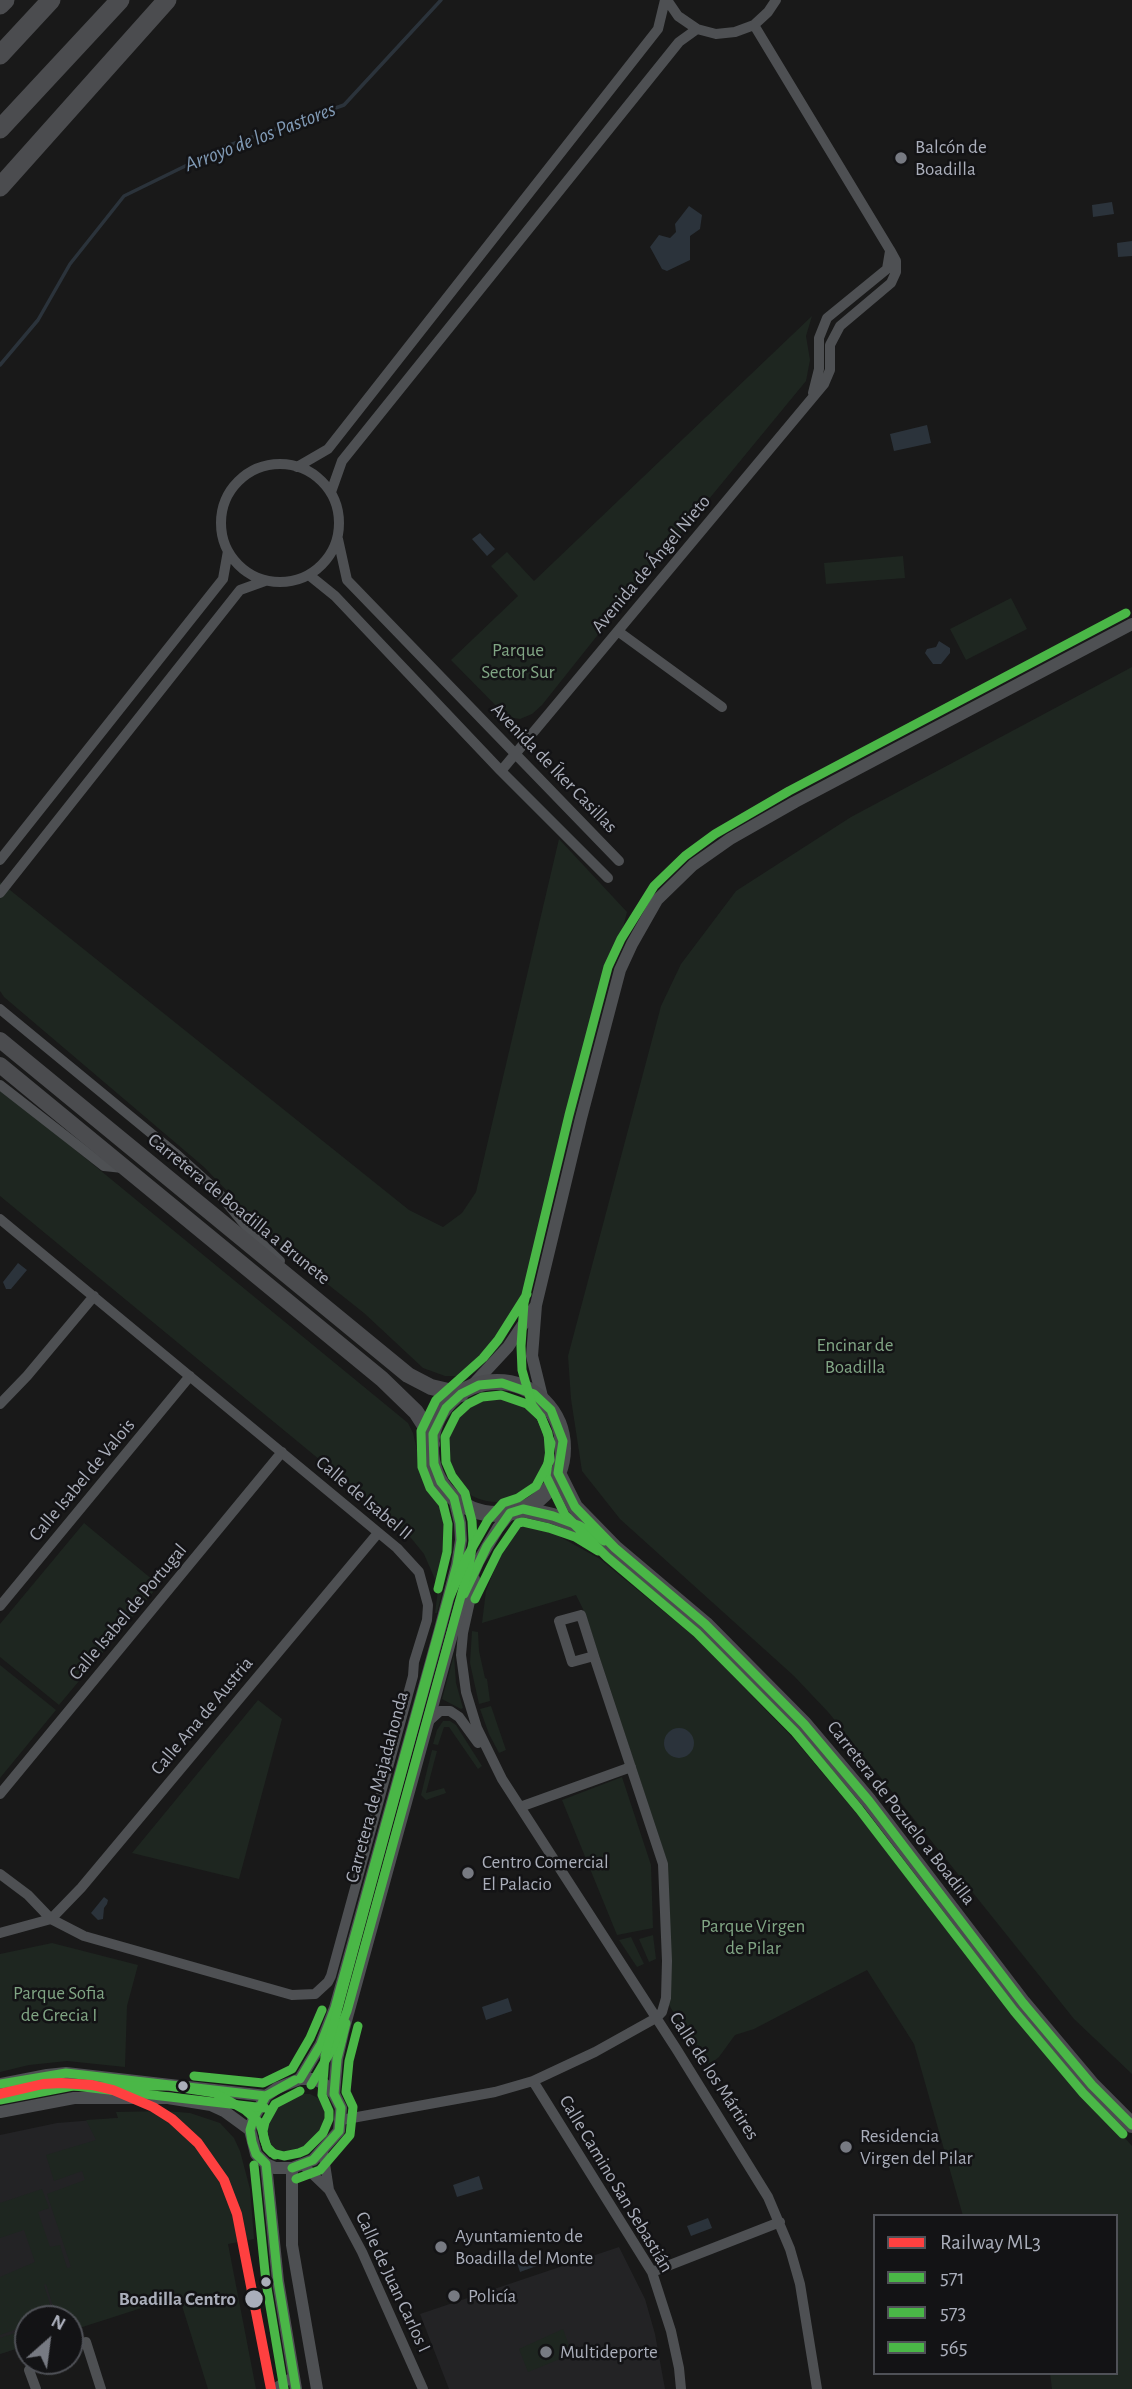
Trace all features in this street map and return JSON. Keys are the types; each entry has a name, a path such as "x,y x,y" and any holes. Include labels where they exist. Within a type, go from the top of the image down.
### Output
{"highway":[{"path":"0,5 5,0"},
{"path":"0,55 51,0"},
{"path":"0,130 120,0"},
{"path":"4,181 167,0"}],"main road":[{"name":"Carretera de Boadilla a Brunete","path":"0,1040 420,1383 443,1391 465,1392"},
{"name":"Carretera de Boadilla a Brunete","path":"0,1065 382,1378 416,1412 427,1429 432,1444"},
{"path":"502,1383 524,1389 543,1401 556,1419 563,1441 558,1474 544,1495 516,1511 498,1514 474,1510 454,1497 437,1474 432,1444 440,1416 465,1392 479,1385 502,1383"},
{"name":"Carretera de Pozuelo a Boadilla","path":"558,1474 575,1507 615,1548 705,1624 804,1724 869,1801 1023,2003 1084,2076 1132,2125"},
{"name":"Carretera de Pozuelo a Boadilla","path":"516,1511 554,1516 580,1526 615,1548"}],"street":[{"path":"666,0 678,16 697,29 716,34 735,32 754,25 776,0"},
{"path":"297,467 328,449 658,29 666,0"},
{"name":"Avenida de Ángel Nieto","path":"501,771 827,378 830,345 839,326 891,283 896,272 896,261 890,250 754,25"},
{"path":"331,492 342,461 679,42 697,29"},
{"path":"0,893 240,590 265,581 288,582 309,575 327,560 338,539 339,516 331,492 317,477 297,467 273,465 253,471 233,487 223,507 221,530 228,551 244,570 265,581"},
{"name":"Avenida de Íker Casillas","path":"338,539 347,580 619,860"},
{"path":"0,860 223,579 228,551"},
{"name":"Avenida de Íker Casillas","path":"309,575 335,596 501,771 608,878"},
{"path":"543,1401 532,1356 536,1305 620,970 657,900 693,865 730,839 1132,624"},
{"path":"619,632 722,707"},
{"path":"0,1004 19,1025"},
{"path":"0,1009 216,1190 256,1238 345,1324"},
{"path":"0,1084 104,1166 126,1168"},
{"name":"Calle de Isabel II","path":"0,1219 407,1558 419,1572 428,1605 427,1620 414,1662 413,1676 328,1982 315,1994 292,1995 84,1936 51,1919 28,1895 0,1874"},
{"path":"0,1404 94,1296"},
{"path":"465,1392 508,1348 536,1305"},
{"name":"Calle Isabel de Valois","path":"0,1606 190,1376"},
{"name":"Calle Isabel de Portugal","path":"0,1794 282,1452"},
{"name":"Carretera de Majadahonda","path":"300,2079 321,2044 335,2008 457,1565 460,1531 454,1497"},
{"name":"Carretera de Majadahonda","path":"334,2094 343,2032 461,1602 487,1546 516,1511"},
{"name":"Calle Ana de Austria","path":"51,1919 81,1888 378,1533"},
{"name":"Calle de los Mártires","path":"487,1546 471,1595 461,1655 462,1673 471,1709 494,1765"},
{"path":"341,2120 495,2092 533,2081 595,2052 656,2018 664,2007 663,1864 594,1656"},
{"name":"Calle de los Mártires","path":"430,1720 440,1711 446,1710 454,1714 494,1765 755,2172 780,2222 800,2284 817,2389"},
{"path":"520,1807 631,1767"},
{"path":"0,1933 51,1919"},
{"name":"Calle de Isabel II","path":"343,1928 349,1959"},
{"path":"0,2084 66,2073 266,2096"},
{"path":"300,2079 324,2084 334,2094 341,2108 339,2132 323,2151 298,2167 275,2168 266,2164 256,2154 250,2130 266,2096 277,2088 300,2079"},
{"name":"Calle Camino San Sebastián","path":"533,2081 652,2272 671,2331 681,2389"},
{"path":"0,2112 74,2098 169,2098 211,2105 250,2130"},
{"name":"Calle de Juan Carlos I","path":"323,2151 329,2190 362,2252 423,2389"},
{"path":"266,2164 278,2281 295,2383 274,2389"},
{"path":"298,2167 292,2245 317,2389"},
{"name":"Calle de Juan Carlos I","path":"298,2167 329,2190"},
{"path":"652,2272 780,2222"},
{"path":"86,2342 101,2389"}],"shaded area":[{"path":"1112,202 1114,214 1093,217 1092,205"},
{"path":"689,206 702,215 700,229 690,236 690,260 667,271 662,269 650,247 659,235 670,238 676,232 675,224"},
{"path":"1132,241 1132,256 1118,257 1117,243"},
{"path":"927,425 931,443 894,451 890,434"},
{"path":"480,533 495,549 487,556 472,539"},
{"path":"939,641 950,648 950,653 941,664 933,664 925,653 927,649 936,647"},
{"path":"18,1263 27,1270 11,1289 6,1289 3,1282"},
{"path":"679,1728 690,1732 694,1743 690,1754 679,1758 668,1754 664,1743 668,1732"},
{"path":"104,1897 108,1900 107,1904 103,1919 98,1920 91,1913"},
{"path":"508,1998 512,2011 486,2020 482,2007"},
{"path":"119,2118 76,2305 14,2305 14,2350 0,2354 0,2135 57,2123"},
{"path":"479,2176 483,2189 457,2197 453,2185"},
{"path":"708,2218 712,2228 691,2236 687,2226"},
{"path":"619,2247 645,2299 655,2334 665,2389 449,2389 420,2314"},
{"path":"538,2253 542,2264 520,2272 516,2260"}],"green space":[{"name":"Parque Sector Sur","path":"812,316 806,336 810,360 806,381 542,705 532,714 520,719 507,717 451,660 518,596 491,566 507,552 534,581"},
{"path":"903,556 905,578 826,584 824,563"},
{"path":"1011,598 1027,629 966,660 950,629"},
{"name":"Encinar de Boadilla","path":"1132,667 1132,2074 1074,2019 829,1713 794,1676 620,1519 582,1471 571,1399 568,1356 661,1006 681,964 736,891 851,817"},
{"path":"559,839 627,912 530,1290 502,1345 479,1370 469,1376 445,1376 423,1368 364,1313 282,1248 204,1167 0,991 0,882 409,1210 443,1227 462,1213 476,1192"},
{"path":"0,1088 408,1423 413,1433 425,1484 452,1526 453,1547 437,1613 438,1590 434,1577 424,1554 411,1538 0,1196"},
{"path":"497,1396 517,1400 535,1411 546,1429 550,1449 546,1469 535,1487 517,1498 497,1502 477,1498 459,1487 448,1469 444,1449 448,1429 459,1411 477,1400"},
{"name":"Parque Virgen de Pilar","path":"528,1519 600,1559 696,1638 794,1739 867,1826 977,1970 1132,2146 1132,2389 1052,2389 1050,2375 1118,2375 1118,2214 962,2214 914,2044 867,1970 754,2029 735,2035 719,2057 709,2065 669,2005 668,1864 585,1613 576,1595 482,1623 486,1591 495,1568 497,1553"},
{"path":"84,1523 159,1585 59,1705 0,1657 0,1624"},
{"path":"472,1631 478,1632 479,1651 490,1701 479,1704 470,1663"},
{"path":"454,1655 456,1683 463,1708 461,1709 442,1699"},
{"path":"0,1665 56,1710 0,1778"},
{"path":"258,1700 282,1719 239,1879 132,1853"},
{"path":"491,1706 506,1750 499,1753 480,1709"},
{"path":"443,1721 456,1725 482,1766 478,1769 449,1727 444,1727 438,1745 433,1744"},
{"path":"432,1750 437,1751 426,1793 444,1788 446,1793 426,1800 421,1795"},
{"path":"622,1777 651,1865 653,1928 617,1935 562,1800"},
{"path":"653,1935 656,1959 649,1962 639,1939"},
{"path":"631,1937 644,1964 637,1967 619,1940"},
{"name":"Parque Sofia de Grecia I","path":"52,1943 138,1965 127,2006 125,2067 67,2061 29,2065 0,2072 0,1954"},
{"path":"325,2051 333,2055 329,2078 314,2071"},
{"path":"296,2094 310,2094 318,2098 324,2104 328,2117 323,2132 314,2144 300,2153 278,2153 270,2146 265,2127 277,2106"},
{"path":"116,2112 190,2113 220,2123 234,2138 250,2189 254,2239 228,2244 256,2389 208,2389 179,2296 84,2327 84,2305 53,2305 46,2284 44,2285 50,2305 14,2305 14,2330 0,2335 0,2277 35,2262 24,2230 0,2238 0,2203 42,2189 49,2208 38,2212 50,2247 60,2245 67,2268 71,2267 47,2194 85,2180 82,2171 54,2181 46,2155 96,2140 86,2120 118,2118"},
{"name":"Multideporte","path":"563,2329 572,2354 528,2372 519,2349"},
{"path":"14,2334 14,2350 0,2354 0,2338"}],"waterway":[{"name":"Arroyo de los Pastores","path":"0,365 38,320 70,264 124,196 224,147 344,105 441,0"}],"rail line":[{"name":"ML3","path":"0,2094 43,2084 61,2083 92,2085 113,2090 153,2107 172,2119 198,2143 224,2180 237,2214 271,2389"}],"transit line":[{"name":"565","path":"0,2100 73,2086 169,2086 215,2093 245,2110 260,2123 267,2148 272,2153 284,2156 299,2153 306,2150 323,2133 329,2119 329,2111 322,2095 325,2056 449,1599 467,1557 488,1520 503,1503 518,1498 536,1486 550,1460 548,1433 532,1405 522,1370 524,1303 608,967 621,939 654,886 685,856 715,834 789,791 1126,613"},
{"name":"565","path":"438,1589 447,1552 448,1524 443,1504 430,1488 422,1467 421,1431 436,1400 483,1358 498,1340 527,1294"},
{"name":"571","path":"300,2079 321,2044 335,2008 457,1565 461,1540 460,1523 454,1498 441,1482 434,1464 433,1434 446,1408 461,1394 479,1385 502,1383 534,1394 551,1410 563,1441 558,1473 575,1507 615,1548 705,1624 804,1724 869,1801 1023,2003 1092,2085 1132,2125"},
{"name":"573","path":"311,2085 332,2049 347,2011 469,1567 473,1541 472,1521 465,1493 452,1476 446,1462 445,1437 456,1415 468,1404 482,1397 501,1395 527,1404 541,1417 551,1443 546,1476 565,1515 607,1557 697,1633 795,1732 859,1809 1014,2011 1083,2093 1123,2134"},
{"name":"571","path":"464,1594 487,1546 510,1513 523,1509 553,1516 580,1526 604,1541"},
{"name":"573","path":"475,1599 498,1552 518,1523 549,1528 575,1537 598,1551"},
{"name":"565","path":"194,2076 263,2083 292,2069 322,2010"},
{"name":"571","path":"292,2168 313,2160 339,2131 341,2108 334,2094 337,2059 346,2023"},
{"name":"573","path":"296,2179 320,2170 350,2135 353,2107 346,2092 349,2061 358,2026"},
{"name":"571","path":"0,2084 66,2073 266,2096"},
{"name":"571","path":"266,2164 256,2154 252,2142 250,2130 254,2117 266,2096 295,2080"},
{"name":"573","path":"2,2096 66,2085 265,2108"},
{"name":"573","path":"275,2155 264,2139 265,2122 275,2104 300,2091"},
{"name":"571","path":"266,2164 278,2281 296,2389"},
{"name":"573","path":"254,2165 266,2282 284,2389"}],"place":[{"name":"Balcón de Boadilla","path":"901,158"},
{"name":"Centro Comercial El Palacio","path":"468,1873"},
{"name":"Residencia Virgen del Pilar","path":"846,2147"},
{"name":"Ayuntamiento de Boadilla del Monte","path":"441,2247"},
{"name":"Policía","path":"454,2296"},
{"name":"Boadilla Centro","path":"254,2299"},
{"name":"Multideporte","path":"546,2352"}]}
